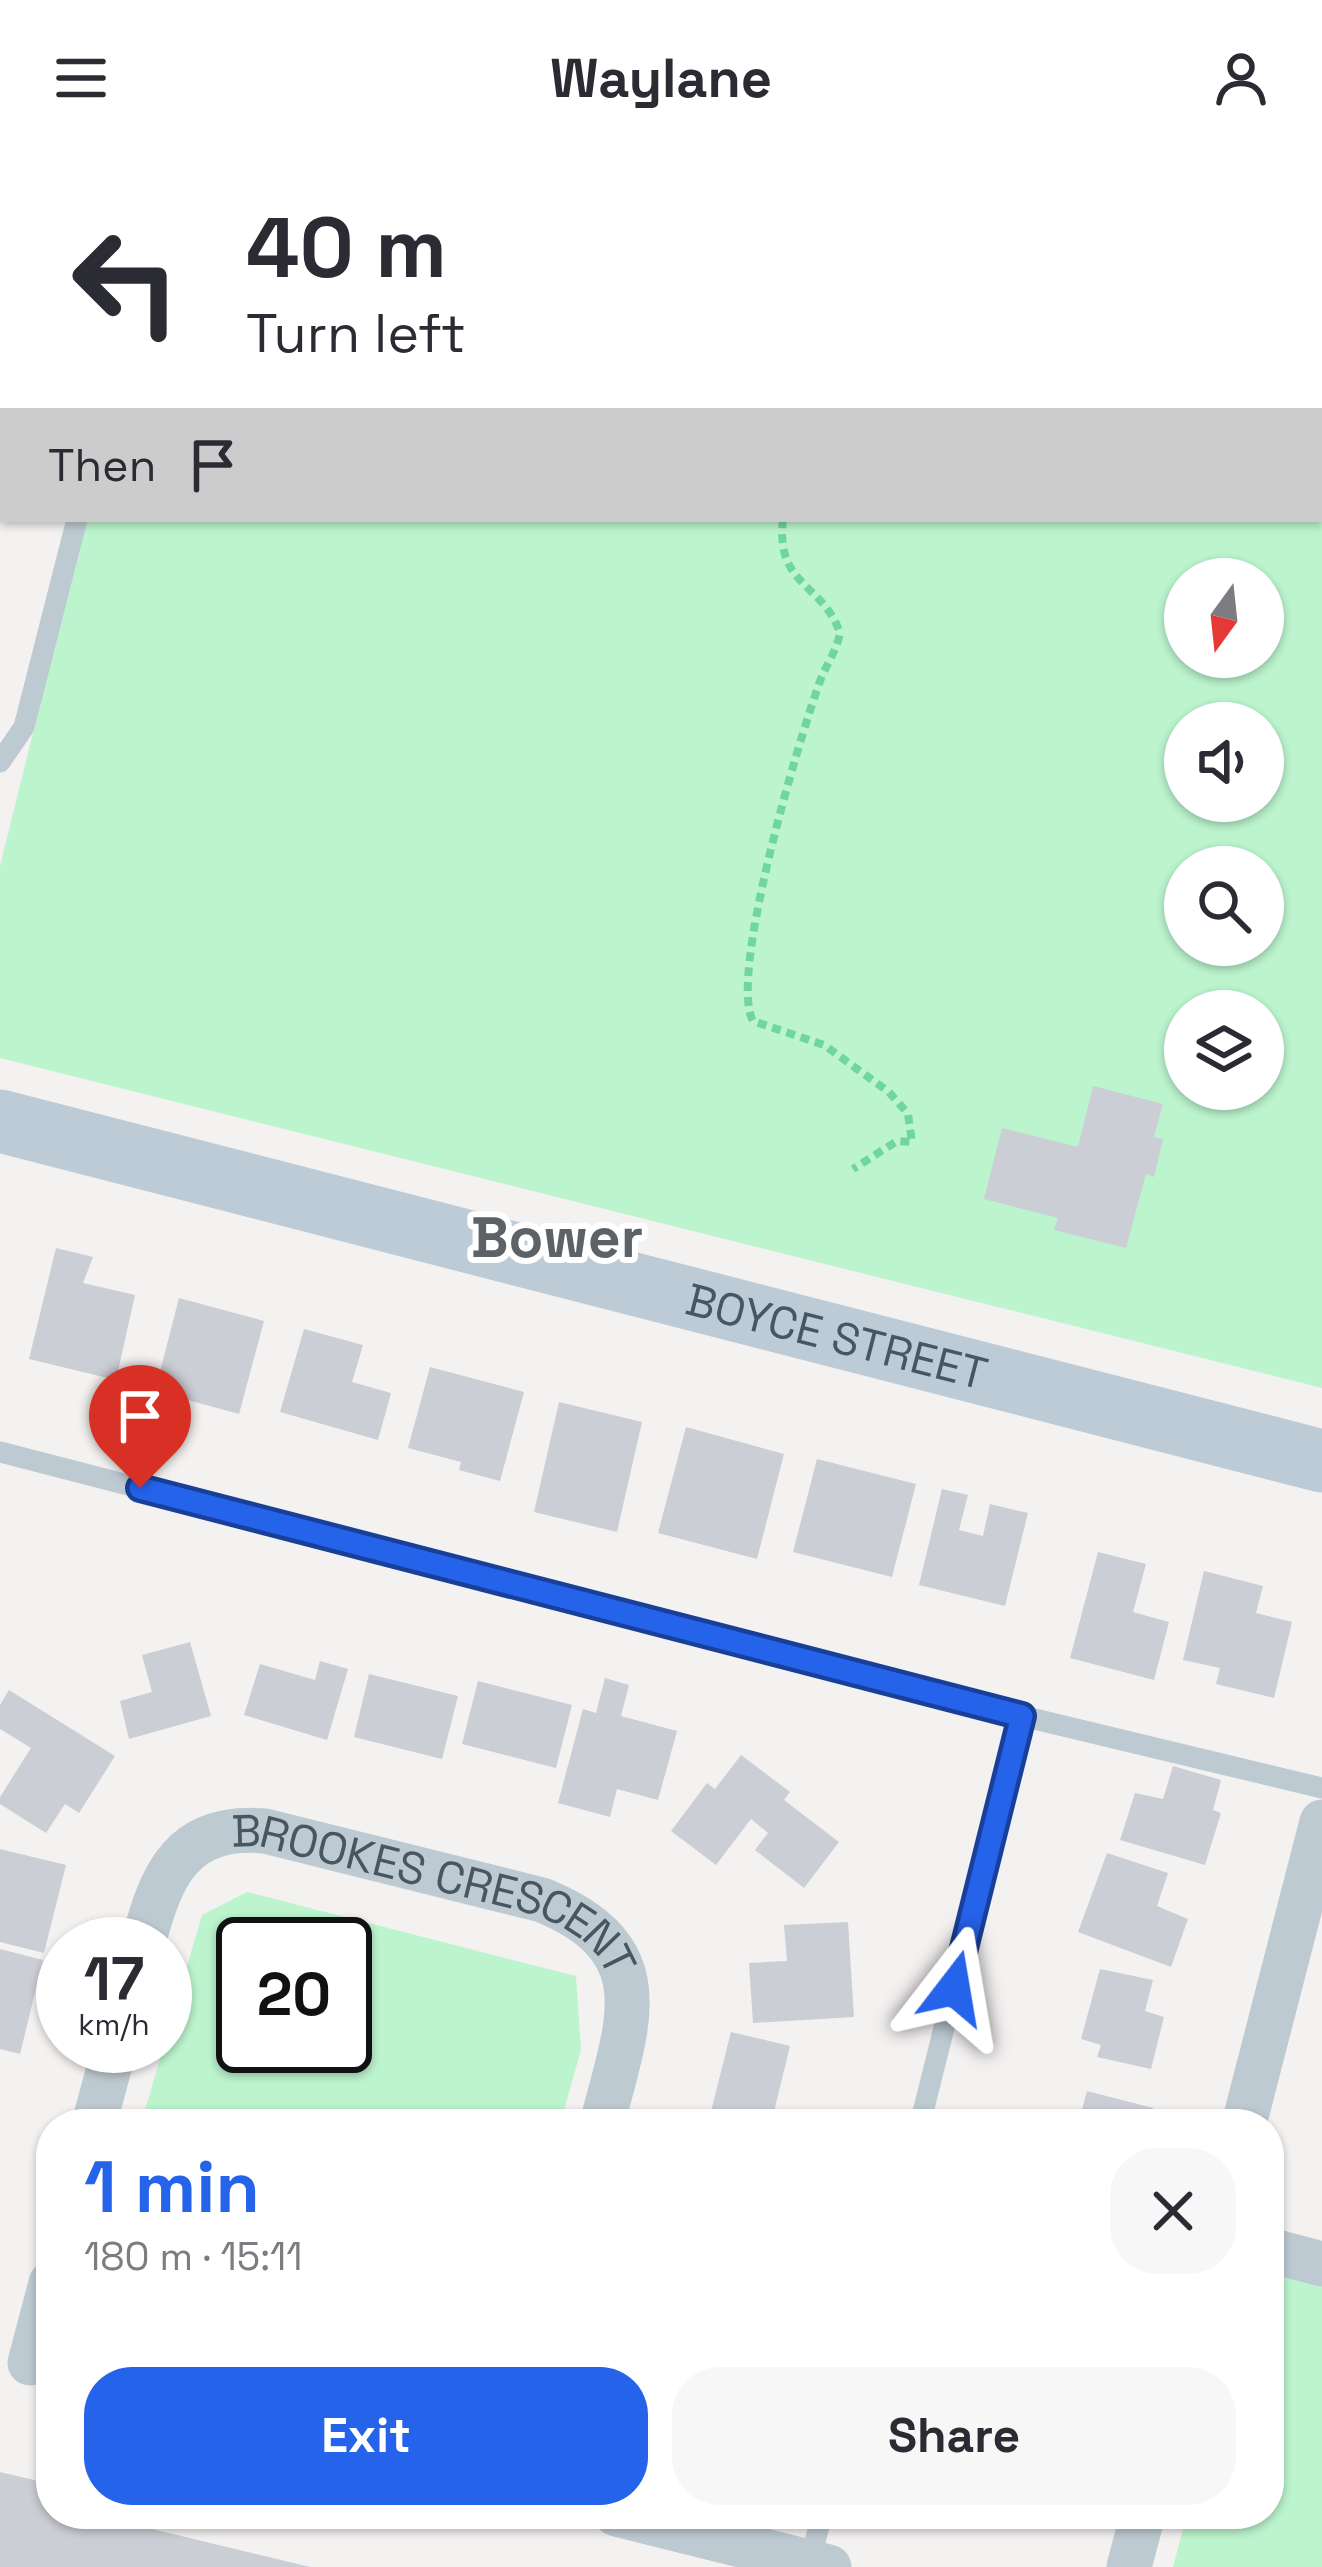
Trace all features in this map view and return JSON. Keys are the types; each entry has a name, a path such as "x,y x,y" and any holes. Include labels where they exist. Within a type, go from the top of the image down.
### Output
{"street":[{"name":"BOYCE STREET","path":"0,1121 1322,1461"},
{"path":"1249,2109 1299,1943 1322,1822"},
{"name":"BROOKES CRESCENT","path":"151,1917 164,1877 191,1847 234,1828 265,1831 542,1900 597,1928 616,1951 624,1973 628,1997 625,2034 606,2109"},
{"path":"98,2109 108,2073"},
{"path":"1284,2254 1322,2264"},
{"path":"27,2362 36,2332"},
{"path":"676,2529 819,2565"},
{"path":"1129,2567 1139,2529"}],"lane":[{"path":"0,761 24,727 76,522"},
{"path":"0,1452 1022,1716 1322,1788"},
{"path":"924,2109 1022,1716"},
{"path":"819,2565 821,2529"}],"path":[{"path":"783,522 785,561 827,610 840,633 818,687 760,892 746,1007 753,1021 824,1045 890,1092 908,1114 912,1142 900,1140 853,1169"}],"green space":[{"path":"85,522 1322,522 1322,1388 0,1058 0,866"},
{"path":"247,1892 345,1917 216,1917 216,2073 372,2073 372,1924 576,1976 581,2050 564,2109 145,2109 156,2073 192,2073 192,1949 202,1915"},
{"path":"1322,2265 1322,2567 1173,2567 1183,2529 1284,2529 1284,2269"}],"building":[{"path":"1093,1086 1163,1104 1154,1137 1163,1139 1154,1177 1146,1174 1126,1248 1054,1230 1058,1218 984,1199 1002,1128 1078,1147"},
{"path":"56,1248 93,1257 83,1283 135,1295 116,1380 29,1359"},
{"path":"179,1298 264,1321 239,1414 155,1391"},
{"path":"304,1329 363,1345 352,1382 391,1393 378,1440 280,1412"},
{"path":"430,1367 524,1392 500,1481 459,1470 461,1462 408,1448"},
{"path":"559,1402 642,1422 617,1532 534,1512"},
{"path":"686,1427 784,1454 757,1559 658,1533"},
{"path":"817,1459 916,1484 892,1577 793,1552"},
{"path":"942,1489 968,1495 959,1530 983,1536 990,1504 1028,1513 1005,1606 919,1585"},
{"path":"1098,1552 1146,1564 1133,1612 1169,1622 1154,1680 1070,1658"},
{"path":"1204,1571 1263,1586 1256,1613 1292,1622 1274,1698 1216,1684 1220,1668 1183,1660"},
{"path":"190,1642 211,1716 129,1739 120,1701 152,1692 142,1655"},
{"path":"320,1661 348,1669 327,1740 244,1715 260,1664 315,1680"},
{"path":"369,1674 458,1696 442,1759 354,1737"},
{"path":"605,1678 629,1685 621,1716 677,1731 658,1800 617,1789 610,1817 558,1803 583,1709 596,1713"},
{"path":"478,1681 572,1705 556,1768 462,1744"},
{"path":"9,1690 115,1756 79,1813 65,1804 46,1833 0,1804 31,1748 0,1729 0,1705"},
{"path":"741,1755 790,1792 784,1800 839,1842 804,1888 755,1850 768,1833 751,1819 716,1865 671,1831 707,1783 715,1789"},
{"path":"1173,1766 1221,1780 1213,1810 1221,1813 1205,1865 1120,1840 1135,1793 1163,1799"},
{"path":"0,1849 66,1865 53,1917 36,1917 36,1951 0,1942"},
{"path":"1107,1853 1168,1873 1157,1906 1188,1919 1171,1967 1078,1932"},
{"path":"848,1922 854,2017 753,2023 749,1963 787,1961 784,1925"},
{"path":"0,1949 36,1958 36,1989 20,2054 0,2049"},
{"path":"1100,1969 1153,1980 1145,2011 1164,2017 1151,2069 1097,2057 1101,2045 1081,2039"},
{"path":"731,2032 790,2046 775,2109 712,2109"},
{"path":"1087,2091 1153,2108 1153,2109 1082,2109"},
{"path":"0,2472 36,2480 36,2529 152,2529 310,2567 0,2567"}],"district":[{"name":"Bower","path":"557,1237"}],"route":[{"path":"140,1488 1022,1716 954,1988"}]}
